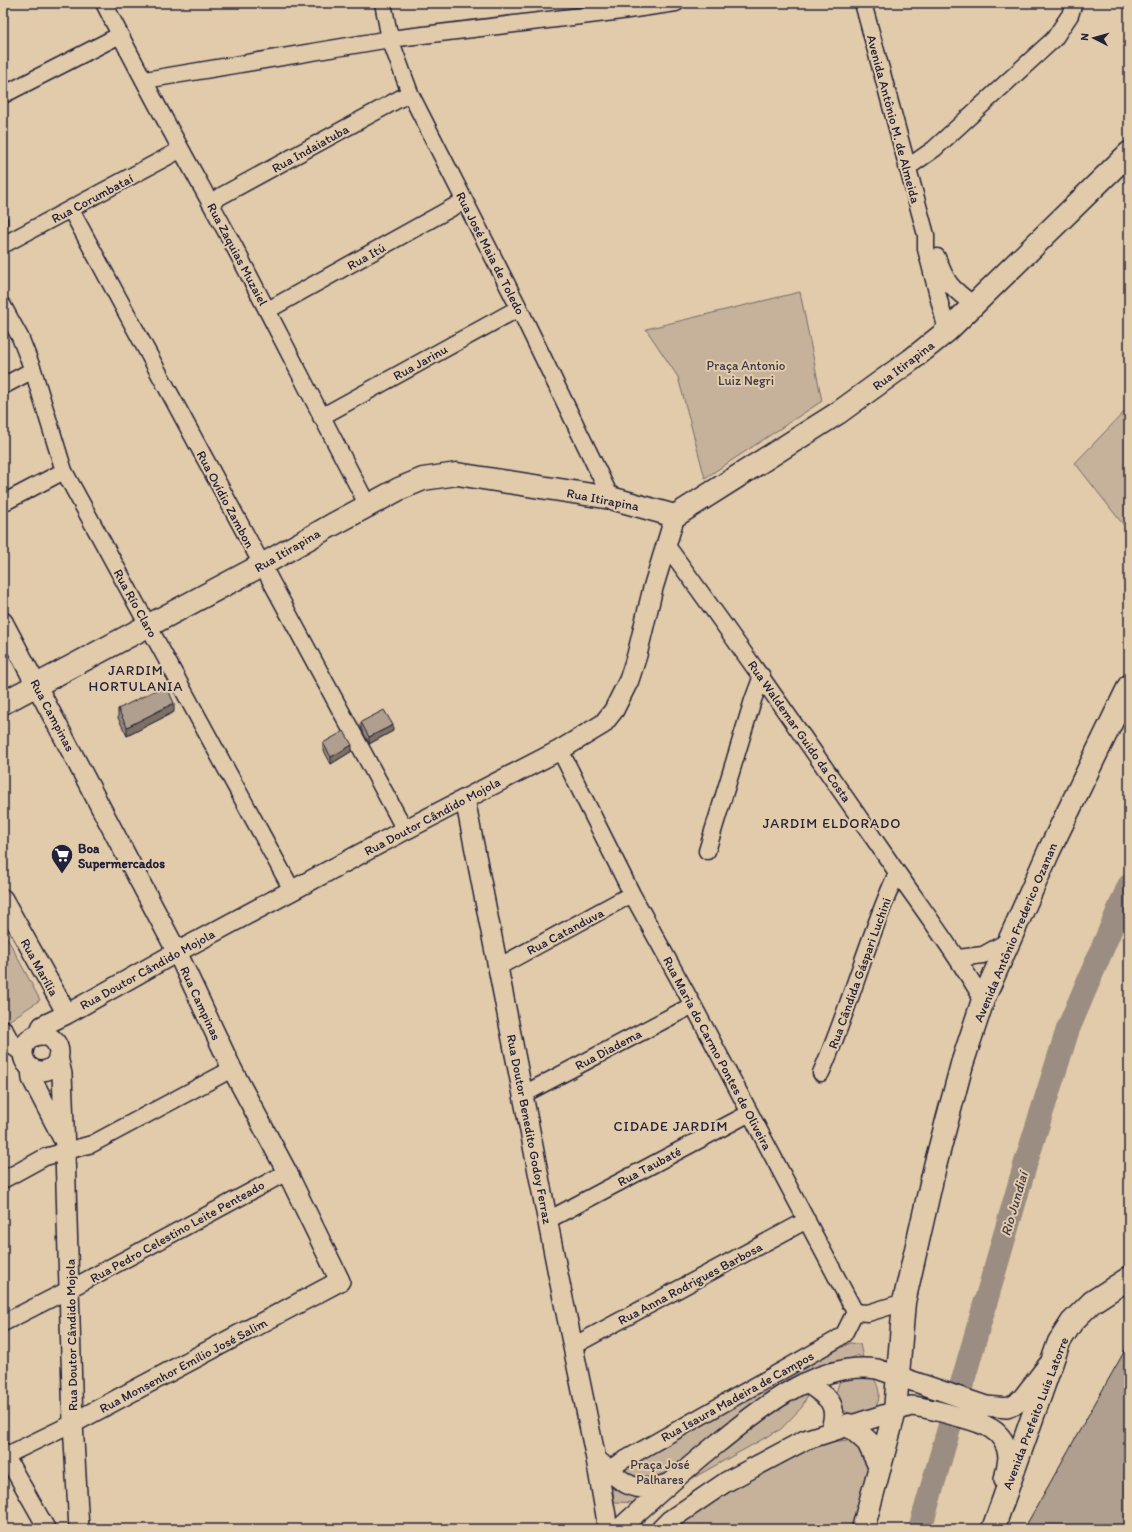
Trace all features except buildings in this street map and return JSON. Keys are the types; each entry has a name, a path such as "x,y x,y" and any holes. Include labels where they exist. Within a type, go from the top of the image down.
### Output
{"main road":[{"name":"Rua Itirapina","path":"3,703 150,626 399,489 424,478 457,474 612,498 675,516 838,413 911,360 947,331 1129,153"},
{"name":"Avenida Antônio Frederico Ozanan","path":"895,1411 904,1302 935,1166 962,1064 983,1000 1011,940 1049,851 1129,686"},
{"name":"Avenida Prefeito Luís Latorre","path":"993,1529 1059,1342 1072,1322 1092,1302 1129,1278"},
{"path":"863,1529 895,1411"},
{"path":"839,1428 868,1442 880,1467"}],"street":[{"name":"Rua Zaquias Muzaiel","path":"104,3 180,150 210,202 268,310 321,417 368,506"},
{"name":"Rua José Maia de Toledo","path":"383,3 390,39 410,93 519,308 612,498"},
{"path":"145,80 390,39 614,8 676,3"},
{"name":"Avenida Antônio M. de Almeida","path":"864,3 926,235 926,249 947,331"},
{"path":"907,168 934,149 1054,39 1070,15 1074,3"},
{"path":"3,94 120,35"},
{"name":"Rua Indaiatuba","path":"210,202 410,93"},
{"name":"Rua Corumbataí","path":"3,245 71,210 180,150"},
{"name":"Rua Itú","path":"268,310 464,201"},
{"name":"Rua Ovídio Zambon","path":"71,210 405,830"},
{"name":"Avenida Antônio M. de Almeida","path":"926,235 934,247 945,279 954,291 974,305"},
{"name":"Rua Río Claro","path":"3,306 20,337 64,471 150,626 292,890"},
{"name":"Rua Jarinu","path":"321,417 519,308"},
{"path":"3,386 32,370"},
{"path":"3,502 64,471"},
{"name":"Rua Doutor Cândido Mojola","path":"64,1146 32,1079 25,1044 30,1038 38,1035 42,1026 67,1014 177,952 405,830 560,750 603,724 614,710 622,694 637,655 653,588 675,516"},
{"name":"Rua Waldemar Guido da Costa","path":"666,546 762,676 897,874 958,958 983,1000"},
{"name":"Rua Campinas","path":"3,622 38,685 177,952 232,1069 287,1172 340,1281"},
{"path":"707,851 753,700 762,676"},
{"name":"Rua Maria do Carmo Pontes de Oliveira","path":"560,750 632,894 693,1004 855,1312"},
{"name":"Rua Doutor Benedito Godoy Ferraz","path":"465,799 573,1346 602,1464 607,1529"},
{"name":"Rua Cândida Gáspari Luchini","path":"821,1074 834,1044 882,907 897,874"},
{"name":"Rua Catanduva","path":"498,967 632,894"},
{"name":"Rua Marília","path":"3,899 67,1014"},
{"path":"958,958 983,955 1011,940"},
{"name":"Rua Diadema","path":"524,1094 693,1004"},
{"name":"Rua Doutor Cândido Mojola","path":"27,1060 41,1071 52,1067 58,1052 67,1014"},
{"path":"3,1030 10,1043 27,1060"},
{"path":"38,1035 43,1035 52,1039 58,1052"},
{"name":"Rua Doutor Cândido Mojola","path":"58,1052 62,1074 70,1289 73,1423 79,1529"},
{"path":"3,1180 64,1146 92,1144 232,1069"},
{"name":"Rua Taubaté","path":"548,1220 750,1113"},
{"name":"Rua Pedro Celestino Leite Penteado","path":"3,1323 70,1289 287,1172"},
{"name":"Rua Anna Rodrigues Barbosa","path":"573,1346 807,1220"},
{"name":"Rua Monsenhor Emílio José Salim","path":"4,1455 73,1423 340,1281"},
{"path":"855,1312 868,1313 904,1302"},
{"name":"Rua Isaura Madeira de Campos","path":"602,1464 836,1340 844,1334 855,1312"},
{"path":"661,1529 670,1520 726,1482 805,1440 839,1428 911,1406 984,1414 1007,1408 1016,1404 1030,1390 1053,1357"},
{"path":"619,1529 667,1484 761,1409 784,1394 834,1372 865,1367 926,1386 984,1414 989,1426 1000,1437 1008,1456 1001,1503"},
{"path":"807,1383 831,1403 839,1428"},
{"path":"4,1455 47,1529"},
{"path":"602,1464 625,1483 640,1489 652,1488 667,1484"}],"green space":[{"name":"Praça Antonio Luiz Negri","path":"800,292 822,401 705,478 678,377 646,329"},
{"path":"1129,407 1129,532 1075,463"},
{"path":"3,930 40,1000 7,1022 3,1014"},
{"name":"Praça José Palhares","path":"850,1343 860,1344 863,1358 857,1355 814,1381 802,1407 781,1429 648,1503 614,1502 612,1473"},
{"path":"870,1373 877,1385 879,1394 879,1399 875,1408 857,1416 839,1409 835,1396 840,1380"},
{"path":"884,1430 859,1529 669,1529 707,1501 811,1444 867,1438"}],"waterway":[{"name":"Rio Jundiaí","path":"920,1529 1026,1162 1068,1029 1129,886"}],"place":[{"name":"Boa Supermercados","path":"62,874"}],"district":[{"name":"JARDIM HORTULANIA","path":"136,678"},
{"name":"JARDIM ELDORADO","path":"832,823"},
{"name":"CIDADE JARDIM","path":"671,1126"}]}
